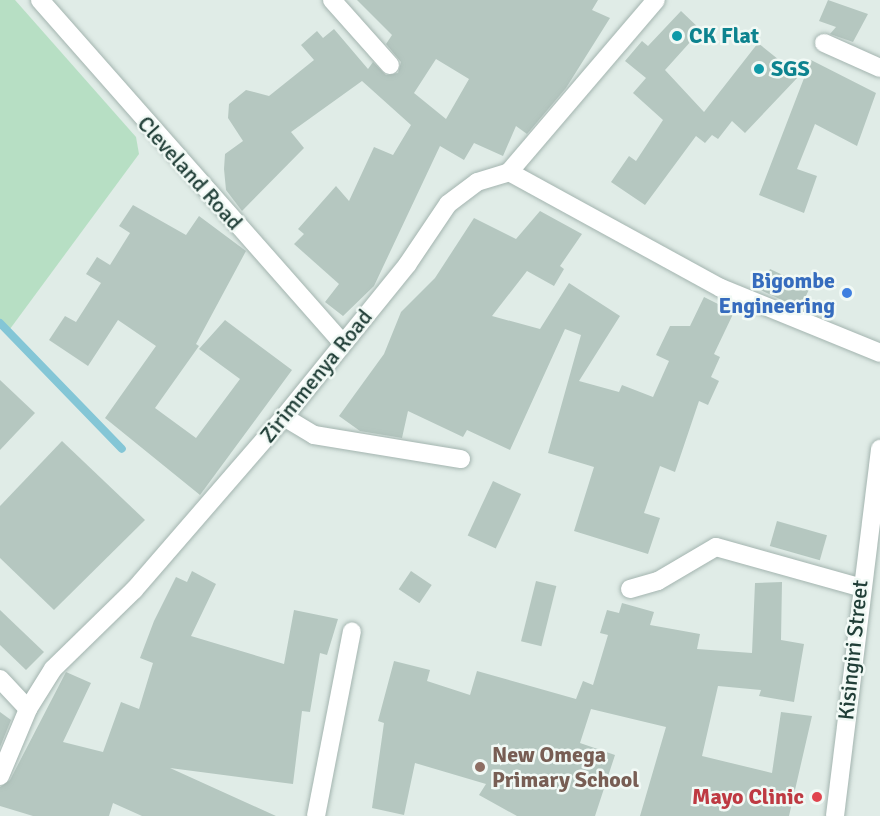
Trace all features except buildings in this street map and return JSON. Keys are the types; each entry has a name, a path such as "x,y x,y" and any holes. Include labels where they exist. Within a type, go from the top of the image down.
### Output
{"street":[{"name":"Cleveland Road","path":"40,0 343,344"},
{"path":"332,0 390,65"},
{"name":"Zirimmenya Road","path":"0,776 28,709 53,669 134,590 284,417 343,344 456,195 509,172 657,0"},
{"path":"824,43 880,68"},
{"path":"509,172 722,288 880,353"},
{"path":"284,417 314,435 461,459"},
{"name":"Kisingiri Street","path":"838,815 859,587 880,450"},
{"path":"630,589 658,580 716,548 859,587"},
{"path":"316,816 352,631"},
{"path":"0,679 28,709"}],"green space":[{"path":"0,0 15,0 136,137 139,154 10,329 0,319"}],"waterway":[{"path":"0,323 122,449"}],"place":[{"name":"CK Flat","path":"677,36"},
{"name":"SGS","path":"759,69"},
{"name":"Bigombe Engineering","path":"847,293"},
{"name":"New Omega Primary School","path":"480,767"},
{"name":"Mayo Clinic","path":"817,797"}]}
